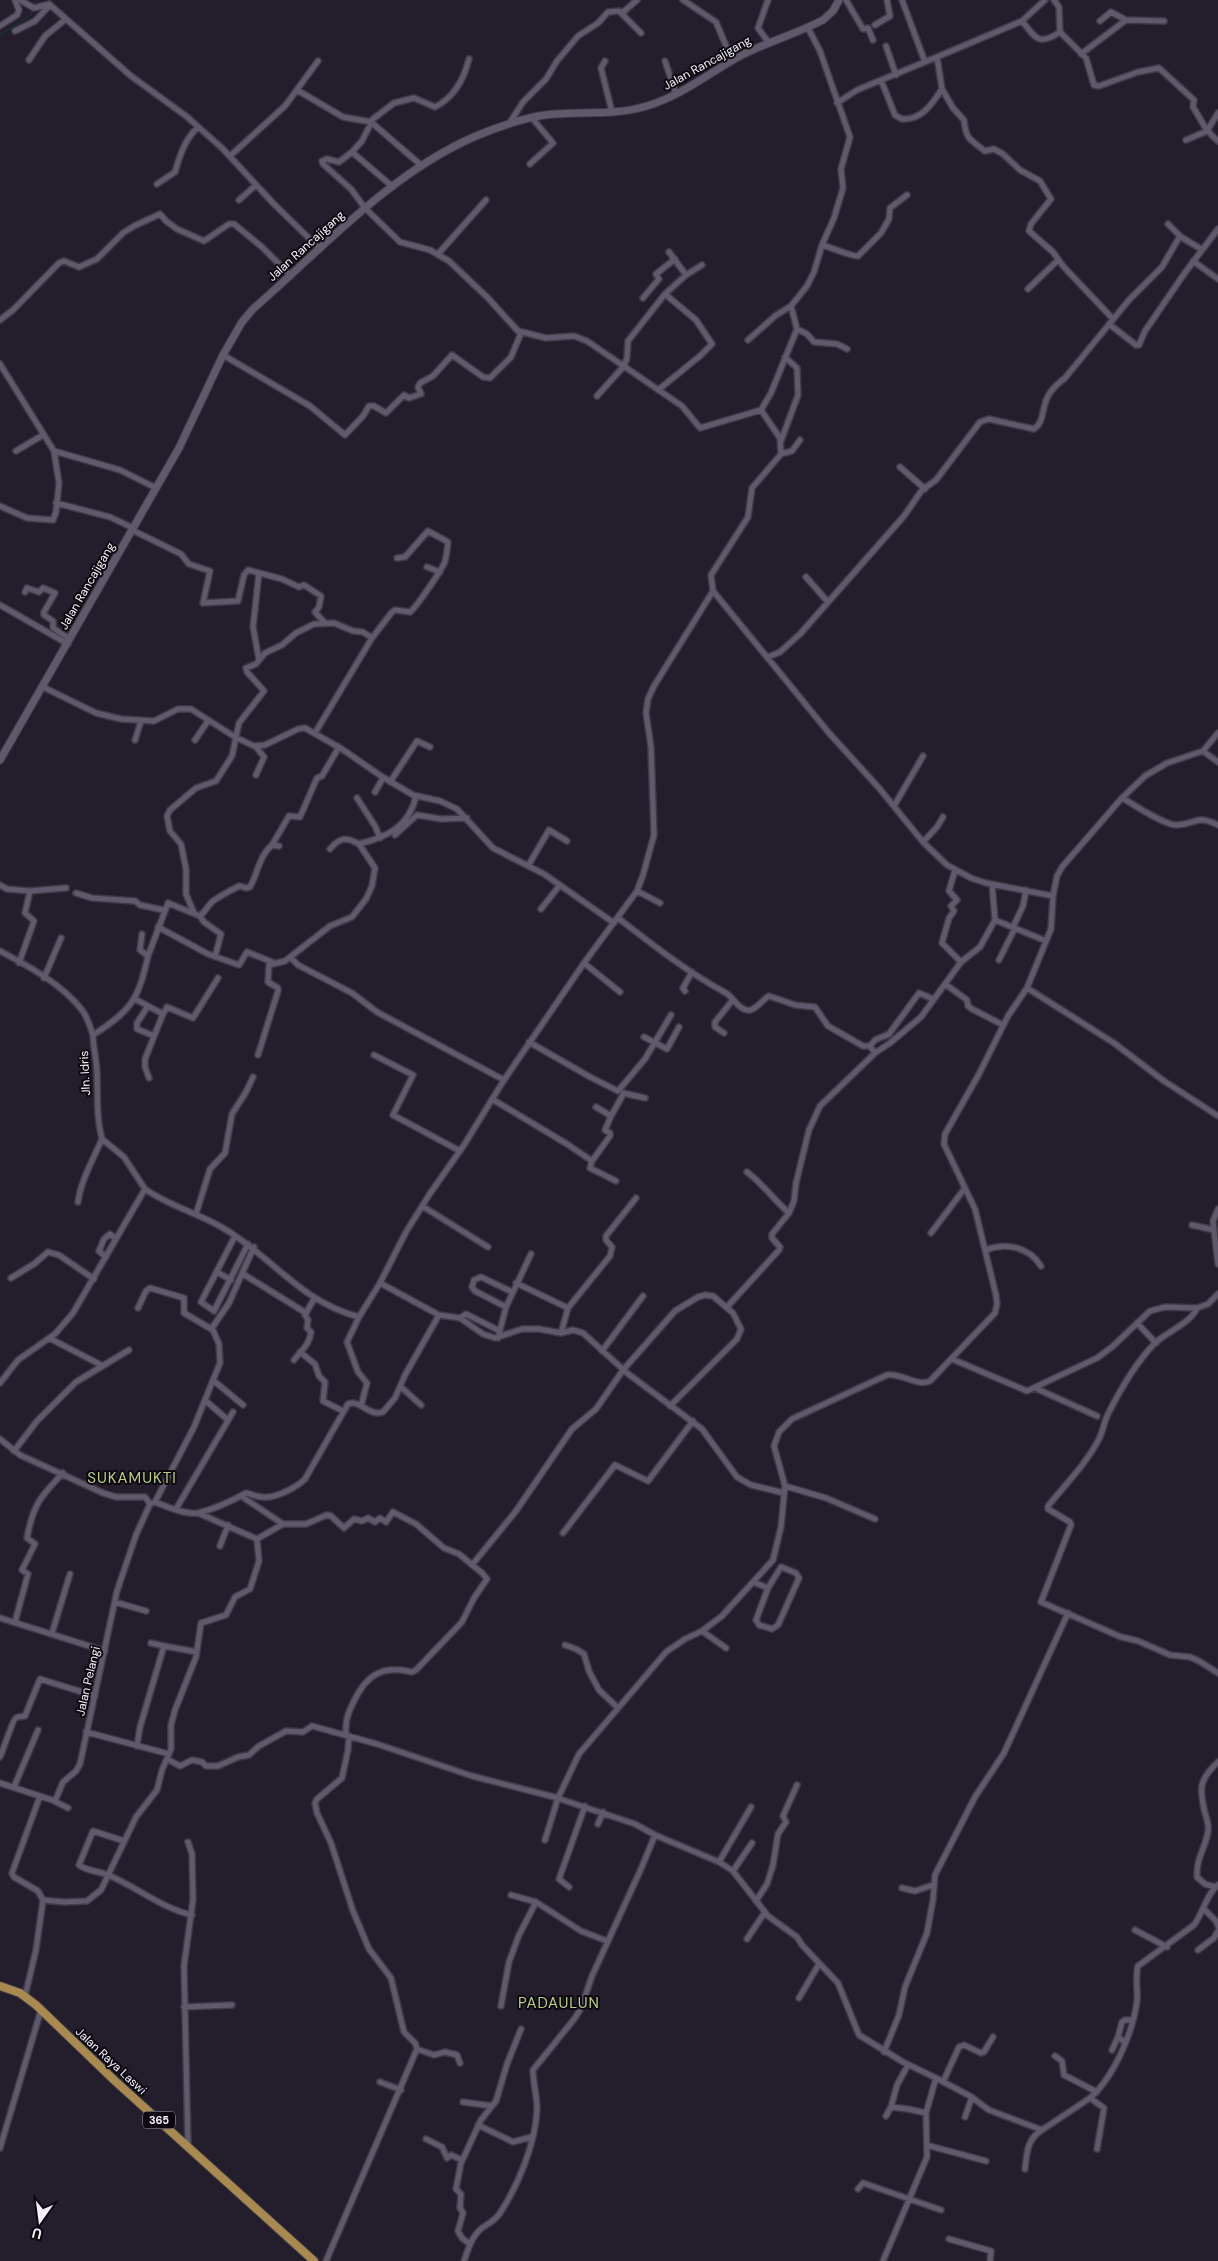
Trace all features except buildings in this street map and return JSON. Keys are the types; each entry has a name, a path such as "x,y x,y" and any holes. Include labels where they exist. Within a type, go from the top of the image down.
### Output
{"main road":[{"name":"Jalan Rancajigang","path":"0,760 156,488 197,413 223,355 246,316 365,208 422,166 462,142 509,124 532,118 612,112 646,106 676,94 732,60 808,28 828,17 835,9 839,0"},
{"name":"Jalan Raya Laswi","path":"0,1986 25,1996 41,2010 314,2261"}],"street":[{"path":"0,26 17,15 19,10 14,0"},
{"path":"622,13 637,0"},
{"path":"683,0 716,22 732,60"},
{"path":"768,0 758,28 769,44"},
{"path":"846,0 863,29 868,28 874,40"},
{"path":"875,25 890,16 886,0"},
{"path":"902,0 925,62"},
{"path":"837,104 852,92 1022,21 1045,0"},
{"path":"1054,0 1059,7 1060,32 1087,60 1092,82 1096,87 1118,81 1138,72 1161,69 1194,100 1194,108 1207,131 1218,141"},
{"path":"22,1 34,8 51,3"},
{"path":"51,3 66,19 131,76 166,100 230,156 320,249"},
{"path":"15,31 35,21 51,3"},
{"path":"509,124 523,102 546,79 557,61 578,36 598,23 608,12 616,10 622,13 641,32"},
{"path":"1100,21 1111,12 1126,20 1164,21"},
{"path":"29,60 45,36 66,19"},
{"path":"1081,54 1126,20"},
{"path":"1022,21 1032,34 1042,40 1047,40 1060,32"},
{"path":"748,340 791,306 814,272 843,188 841,169 850,138 820,51 808,28"},
{"path":"886,46 896,75"},
{"path":"937,57 942,89 953,108 964,120 966,135 985,151 994,149 1003,154 1020,170 1040,181 1049,193 1051,199 1031,224 1029,231 1053,252 1058,260 1113,319"},
{"path":"469,58 462,84 436,106 410,98 394,103 370,122 364,137 352,152 337,163 326,159 322,163 350,189 365,208 403,243 438,254 482,292 515,330 522,334 552,339 572,336 587,341 682,406 698,427 702,428 761,410 771,393 797,329 791,306"},
{"path":"230,156 279,113 318,61"},
{"path":"605,61 601,68 612,112"},
{"path":"665,61 676,94"},
{"path":"880,80 895,115 902,119 918,117 932,103 942,89"},
{"path":"297,90 343,117 370,122 422,166"},
{"path":"1186,140 1207,131 1218,112"},
{"path":"530,164 553,143 532,118"},
{"path":"157,184 175,172 181,151 191,134 198,127"},
{"path":"352,152 393,187"},
{"path":"239,200 256,185"},
{"path":"822,245 839,249 853,257 858,256 881,233 889,219 890,208 907,195"},
{"path":"438,254 486,200"},
{"path":"0,320 58,264 64,261 78,267 97,259 123,233 160,214 177,229 204,241 229,224 234,224 262,247 290,276"},
{"path":"1168,224 1180,236 1201,249"},
{"path":"1109,324 1136,346 1139,345 1145,331 1201,249 1218,229"},
{"path":"768,657 780,652 799,636 904,516 925,489 936,480 969,434 985,419 1034,429 1037,427 1041,422 1049,394 1083,358 1145,282 1162,267 1180,236"},
{"path":"669,252 686,275"},
{"path":"643,298 659,279 656,274 675,260"},
{"path":"1028,289 1058,260"},
{"path":"1193,261 1218,279"},
{"path":"597,396 624,366 627,358 628,341 665,294 686,275 702,265"},
{"path":"658,390 712,344 696,320 665,294"},
{"path":"797,329 814,342 837,344 847,349"},
{"path":"223,355 310,406 345,435 360,420 370,405 386,414 405,395 409,398 421,394 418,387 420,382 432,376 453,355 484,377 490,378 510,357 522,334"},
{"path":"781,441 799,391 797,368 785,357"},
{"path":"0,364 54,451 59,483 54,519 27,518 0,506"},
{"path":"761,410 776,430 781,441 782,454"},
{"path":"16,451 43,435"},
{"path":"800,440 792,450 782,454 752,488 748,517 711,575 713,591 829,733 894,806 923,842 955,870 971,878 1053,896"},
{"path":"54,451 123,471 156,488"},
{"path":"900,467 925,489"},
{"path":"56,503 110,517 180,554 189,564 211,571 204,596 204,604 238,602 246,571 282,579 299,587 304,585 319,593 321,596 320,605 315,612 324,622"},
{"path":"315,733 372,638 393,611 406,613 412,611 440,572 445,562 448,542 429,531 404,557 397,558"},
{"path":"427,567 440,572"},
{"path":"259,573 253,627 259,660"},
{"path":"806,577 828,602"},
{"path":"25,592 27,588 39,592 43,588 55,593 44,615 53,621 53,628 69,641"},
{"path":"361,1406 366,1383 358,1372 347,1342 359,1317 380,1284 422,1206 460,1151 504,1080 584,963 636,892 643,875 654,834 651,747 646,712 648,699 654,686 713,591"},
{"path":"0,605 69,641"},
{"path":"194,913 186,894 186,869 181,844 170,831 167,816 170,810 196,788 215,782 231,759 239,723 264,691 246,670 259,660 263,654 282,645 305,627 324,622 334,623 353,631 363,632 372,638"},
{"path":"43,687 103,716 154,721 172,712 189,709 235,737 256,747 264,757 256,775"},
{"path":"135,740 142,721"},
{"path":"195,740 208,721"},
{"path":"256,747 301,728 315,733 339,747 383,778 416,796 446,803 457,809 493,848 560,885 692,972 711,987 726,993 732,1001 748,1010 756,1007 769,996 795,1005 815,1006 828,1026 863,1046 870,1046"},
{"path":"545,1840 559,1798 579,1754 666,1652 685,1639 702,1631 722,1616 775,1556 785,1486 774,1446 779,1432 784,1425 792,1419 887,1375 896,1374 927,1383 991,1318 996,1308 996,1295 986,1250 975,1209 943,1139 980,1074 1013,1007 1027,988 1046,941 1053,913 1053,896 1057,876 1062,867 1122,798 1155,768 1202,751 1218,732"},
{"path":"390,782 416,741 430,747"},
{"path":"200,916 213,901 233,888 240,886 250,887 259,863 289,816 300,816 316,778 322,776 339,747"},
{"path":"1202,751 1218,762"},
{"path":"894,806 923,756"},
{"path":"375,792 383,778"},
{"path":"359,844 380,838 394,831 413,810 416,796"},
{"path":"356,798 375,826 380,838"},
{"path":"1122,798 1169,824 1182,824 1203,819 1218,825"},
{"path":"395,834 417,815 441,819 467,818"},
{"path":"923,842 937,827 943,817"},
{"path":"528,866 549,830 567,841"},
{"path":"158,926 216,957 239,965 248,952 272,962 282,962 330,926 352,918 362,907 372,886 375,870 372,861 359,844 351,839 344,838 330,848"},
{"path":"272,845 279,846"},
{"path":"955,870 949,891 957,900 951,906 954,911 949,918 942,943 961,962"},
{"path":"727,1307 779,1250 772,1234 789,1213 794,1201 796,1182 809,1130 820,1106 875,1053 890,1044 921,1017 961,962 980,947 995,920 992,884"},
{"path":"0,885 7,889 30,891 66,888"},
{"path":"542,909 560,885"},
{"path":"999,960 1014,927 1026,890"},
{"path":"19,963 34,921 25,913 30,891"},
{"path":"636,892 660,903"},
{"path":"76,893 92,898 135,901 140,905 163,910 168,903 186,912 194,913 222,936 216,957"},
{"name":"Jln. Idris","path":"102,1140 97,1116 97,1072 93,1035 123,1014 135,999 163,910"},
{"path":"995,920 1046,941"},
{"path":"142,934 140,950 148,956"},
{"path":"44,978 62,938"},
{"path":"0,951 44,978 68,996 82,1010 93,1035"},
{"path":"290,957 298,965 352,993 377,1012 504,1080"},
{"path":"258,1055 278,991 278,988 269,984 268,980 268,966 272,962"},
{"path":"584,963 620,992"},
{"path":"685,991 683,988 692,972"},
{"path":"149,1078 145,1063 167,1007 193,1018 209,996 218,978"},
{"path":"945,984 968,1000 968,1006 972,1009 1003,1025"},
{"path":"1027,988 1114,1042 1164,1082 1218,1116"},
{"path":"870,1046 875,1040 889,1034 919,992 933,999"},
{"path":"135,999 163,1014"},
{"path":"724,1033 715,1027 714,1022 732,1001"},
{"path":"148,1006 136,1026 139,1031 154,1036"},
{"path":"618,1091 645,1059 671,1015"},
{"path":"644,1037 665,1049 668,1048 679,1027"},
{"path":"529,1042 618,1091 645,1098"},
{"path":"870,1046 875,1053"},
{"path":"374,1055 413,1075 393,1115 460,1151"},
{"path":"196,1214 210,1169 225,1153 232,1114 246,1092 252,1077"},
{"path":"616,1181 590,1168 592,1161 610,1136 610,1133 605,1130 624,1093"},
{"path":"492,1100 592,1161"},
{"path":"596,1107 611,1116"},
{"path":"78,1202 80,1186 102,1140 124,1157 145,1189 161,1200 196,1214 251,1246 314,1299 333,1309 359,1317"},
{"path":"747,1172 758,1180 778,1204 789,1213"},
{"path":"931,1233 965,1188"},
{"path":"1,1380 18,1360 49,1338 73,1313 145,1189"},
{"path":"561,1333 568,1308 610,1256 612,1247 606,1240 606,1236 636,1198"},
{"path":"422,1206 488,1247"},
{"path":"1218,1209 1213,1221 1218,1264"},
{"path":"1192,1225 1214,1230"},
{"path":"106,1257 99,1251 104,1239 110,1234 116,1239"},
{"path":"235,1236 201,1303 214,1311 251,1246"},
{"path":"986,1250 1003,1245 1016,1248 1032,1254 1041,1266"},
{"path":"138,1308 146,1291 150,1288 157,1288 184,1298 184,1313 212,1328 229,1303 243,1274 251,1246"},
{"path":"11,1278 34,1264 48,1252 59,1255 94,1279"},
{"path":"498,1338 506,1307 531,1254"},
{"path":"217,1272 231,1280"},
{"path":"243,1274 306,1313"},
{"path":"506,1307 475,1291 472,1287 474,1280 481,1276 512,1292"},
{"path":"516,1283 568,1308"},
{"path":"380,1284 439,1315 460,1318 484,1334 498,1338 519,1329 538,1329 561,1333 573,1330 583,1333 624,1370 670,1406 693,1421 705,1434 737,1478 751,1485 784,1493"},
{"path":"952,1359 1023,1391 1034,1388 1097,1358 1112,1348 1150,1311 1157,1308 1197,1308 1208,1304 1218,1294"},
{"path":"472,1565 516,1512 572,1429 596,1409 602,1397 675,1312 698,1297 705,1295 713,1296 733,1313 741,1329 737,1339 670,1406"},
{"path":"602,1351 643,1296"},
{"path":"294,1360 305,1348 311,1334 307,1328 306,1313 314,1299"},
{"path":"1197,1308 1192,1316 1156,1343 1126,1381 1107,1416 1100,1438 1048,1506 1048,1508 1070,1522 1071,1525 1040,1602 1170,1656 1199,1661 1218,1673"},
{"path":"460,1318 466,1314 500,1331"},
{"path":"198,1513 248,1493 268,1497 301,1483 343,1411 351,1402 373,1414 383,1412 396,1398 439,1315"},
{"path":"1137,1323 1156,1343"},
{"name":"Jalan Pelangi","path":"54,1801 57,1800 63,1782 76,1771 80,1764 106,1651 115,1602 128,1558 153,1503 206,1401 214,1381 220,1363 220,1354 212,1328"},
{"path":"49,1338 103,1366"},
{"path":"14,1451 37,1421 76,1382 97,1367 103,1366 129,1350"},
{"path":"300,1352 315,1364 319,1376 325,1382 323,1401 343,1411"},
{"path":"214,1381 243,1405"},
{"path":"401,1386 421,1405"},
{"path":"1034,1388 1097,1416"},
{"path":"206,1401 228,1420"},
{"path":"176,1509 233,1412"},
{"path":"563,1533 614,1466 648,1481 693,1421"},
{"path":"0,1439 14,1451 103,1493 116,1497 146,1497 153,1503 198,1513 228,1524 257,1539"},
{"path":"15,1622 28,1574 22,1570 35,1543 27,1538 35,1507 44,1492 63,1473"},
{"path":"785,1486 826,1498 875,1518"},
{"path":"241,1496 283,1524"},
{"path":"257,1539 283,1524 306,1524 328,1515 344,1528 354,1519 362,1521 368,1518 375,1522 380,1518 386,1522 393,1512 416,1524 438,1544 459,1554 487,1579 477,1592 462,1622 414,1671 401,1669 386,1671 366,1680 361,1686 346,1715 348,1750 342,1778 317,1799 316,1808 331,1843 353,1911 369,1948 391,1978 404,2032 415,2042 417,2049 326,2261"},
{"path":"220,1546 228,1524"},
{"path":"43,1900 64,1902 87,1901 101,1890 136,1817 156,1794 168,1757 174,1710 182,1686 193,1669 201,1623 226,1615 235,1597 250,1589 259,1559 257,1539"},
{"path":"780,1567 796,1573 799,1578 778,1625 772,1629 759,1624 756,1620 768,1588 780,1567"},
{"path":"52,1633 70,1574"},
{"path":"753,1582 768,1588"},
{"path":"115,1602 146,1611"},
{"path":"884,2052 899,2015 907,1982 927,1933 935,1875 975,1797 1004,1754 1068,1613"},
{"path":"0,1618 106,1651"},
{"path":"702,1631 726,1648"},
{"path":"152,1643 197,1652"},
{"path":"565,1645 584,1654 589,1672 599,1690 618,1708"},
{"path":"137,1746 140,1727 164,1646"},
{"path":"0,1757 9,1737 13,1721 16,1717 25,1716 40,1679 95,1696"},
{"path":"86,1732 168,1757 176,1766 192,1760 202,1762 206,1766 218,1766 238,1757 248,1755 262,1744 286,1731 302,1732 312,1726 347,1735 472,1776 559,1798 635,1824 654,1835 682,1845 719,1862 733,1871 765,1912 797,1937 842,1989 859,2035 884,2052 972,2097 989,2110 1042,2130"},
{"path":"14,1787 38,1730"},
{"path":"1024,2169 1029,2142 1034,2135 1097,2092 1122,2053 1137,2000 1138,1966 1167,1947 1194,1925 1216,1886 1205,1884 1197,1877 1197,1869 1208,1832 1201,1797 1201,1785 1205,1774 1218,1762"},
{"path":"0,1783 54,1801 68,1808"},
{"path":"756,1901 767,1884 771,1873 778,1834 786,1822 783,1816 797,1785"},
{"path":"25,1996 36,1950 43,1900 38,1891 14,1877 12,1873 40,1796"},
{"path":"569,1887 559,1879 585,1806"},
{"path":"719,1862 751,1807"},
{"path":"598,1824 603,1812"},
{"path":"124,1841 95,1831 92,1832 79,1865 109,1875 164,1906 192,1915"},
{"path":"464,2261 470,2244 481,2229 499,2216 523,2169 537,2108 533,2070 575,2018 607,1941 642,1868 654,1835"},
{"path":"188,1842 192,1854 192,1915 184,1958 188,2147"},
{"path":"733,1871 752,1843"},
{"path":"902,1888 915,1891 933,1885"},
{"path":"511,1895 536,1902 581,1930 607,1941"},
{"path":"501,2006 509,1962 518,1935 536,1902"},
{"path":"1204,1909 1216,1921 1218,1926"},
{"path":"747,1939 765,1912"},
{"path":"1135,1930 1167,1947"},
{"path":"1198,1950 1214,1938 1218,1931"},
{"path":"799,1998 819,1964"},
{"path":"184,2006 232,2004"},
{"path":"0,2148 41,2010"},
{"path":"1112,2050 1123,2021 1132,2020"},
{"path":"470,2244 462,2238 458,2231 463,2213 460,2208 461,2194 456,2190 456,2182 462,2160 478,2125 492,2106 521,2030"},
{"path":"943,2082 959,2046 964,2045 981,2053 984,2052 993,2037"},
{"path":"1118,2037 1125,2042"},
{"path":"417,2049 431,2054 445,2052 457,2055 460,2063"},
{"path":"1055,2056 1062,2061 1064,2075 1097,2092"},
{"path":"886,2116 908,2065"},
{"path":"883,2261 927,2157 926,2113 936,2078"},
{"path":"380,2082 401,2090"},
{"path":"964,2117 972,2097"},
{"path":"1090,2098 1104,2108 1098,2149"},
{"path":"463,2102 492,2106"},
{"path":"891,2108 926,2113"},
{"path":"478,2125 513,2142 531,2137"},
{"path":"426,2139 442,2147 448,2158 451,2155 462,2160"},
{"path":"927,2148 936,2146 986,2162"},
{"path":"858,2189 863,2183 941,2210"},
{"path":"949,2239 991,2251 990,2261"}],"waterway":[{"path":"32,4 37,0"},
{"path":"0,35 32,14 30,7"}],"district":[{"name":"SUKAMUKTI","path":"132,1478"},
{"name":"PADAULUN","path":"559,2003"}]}
